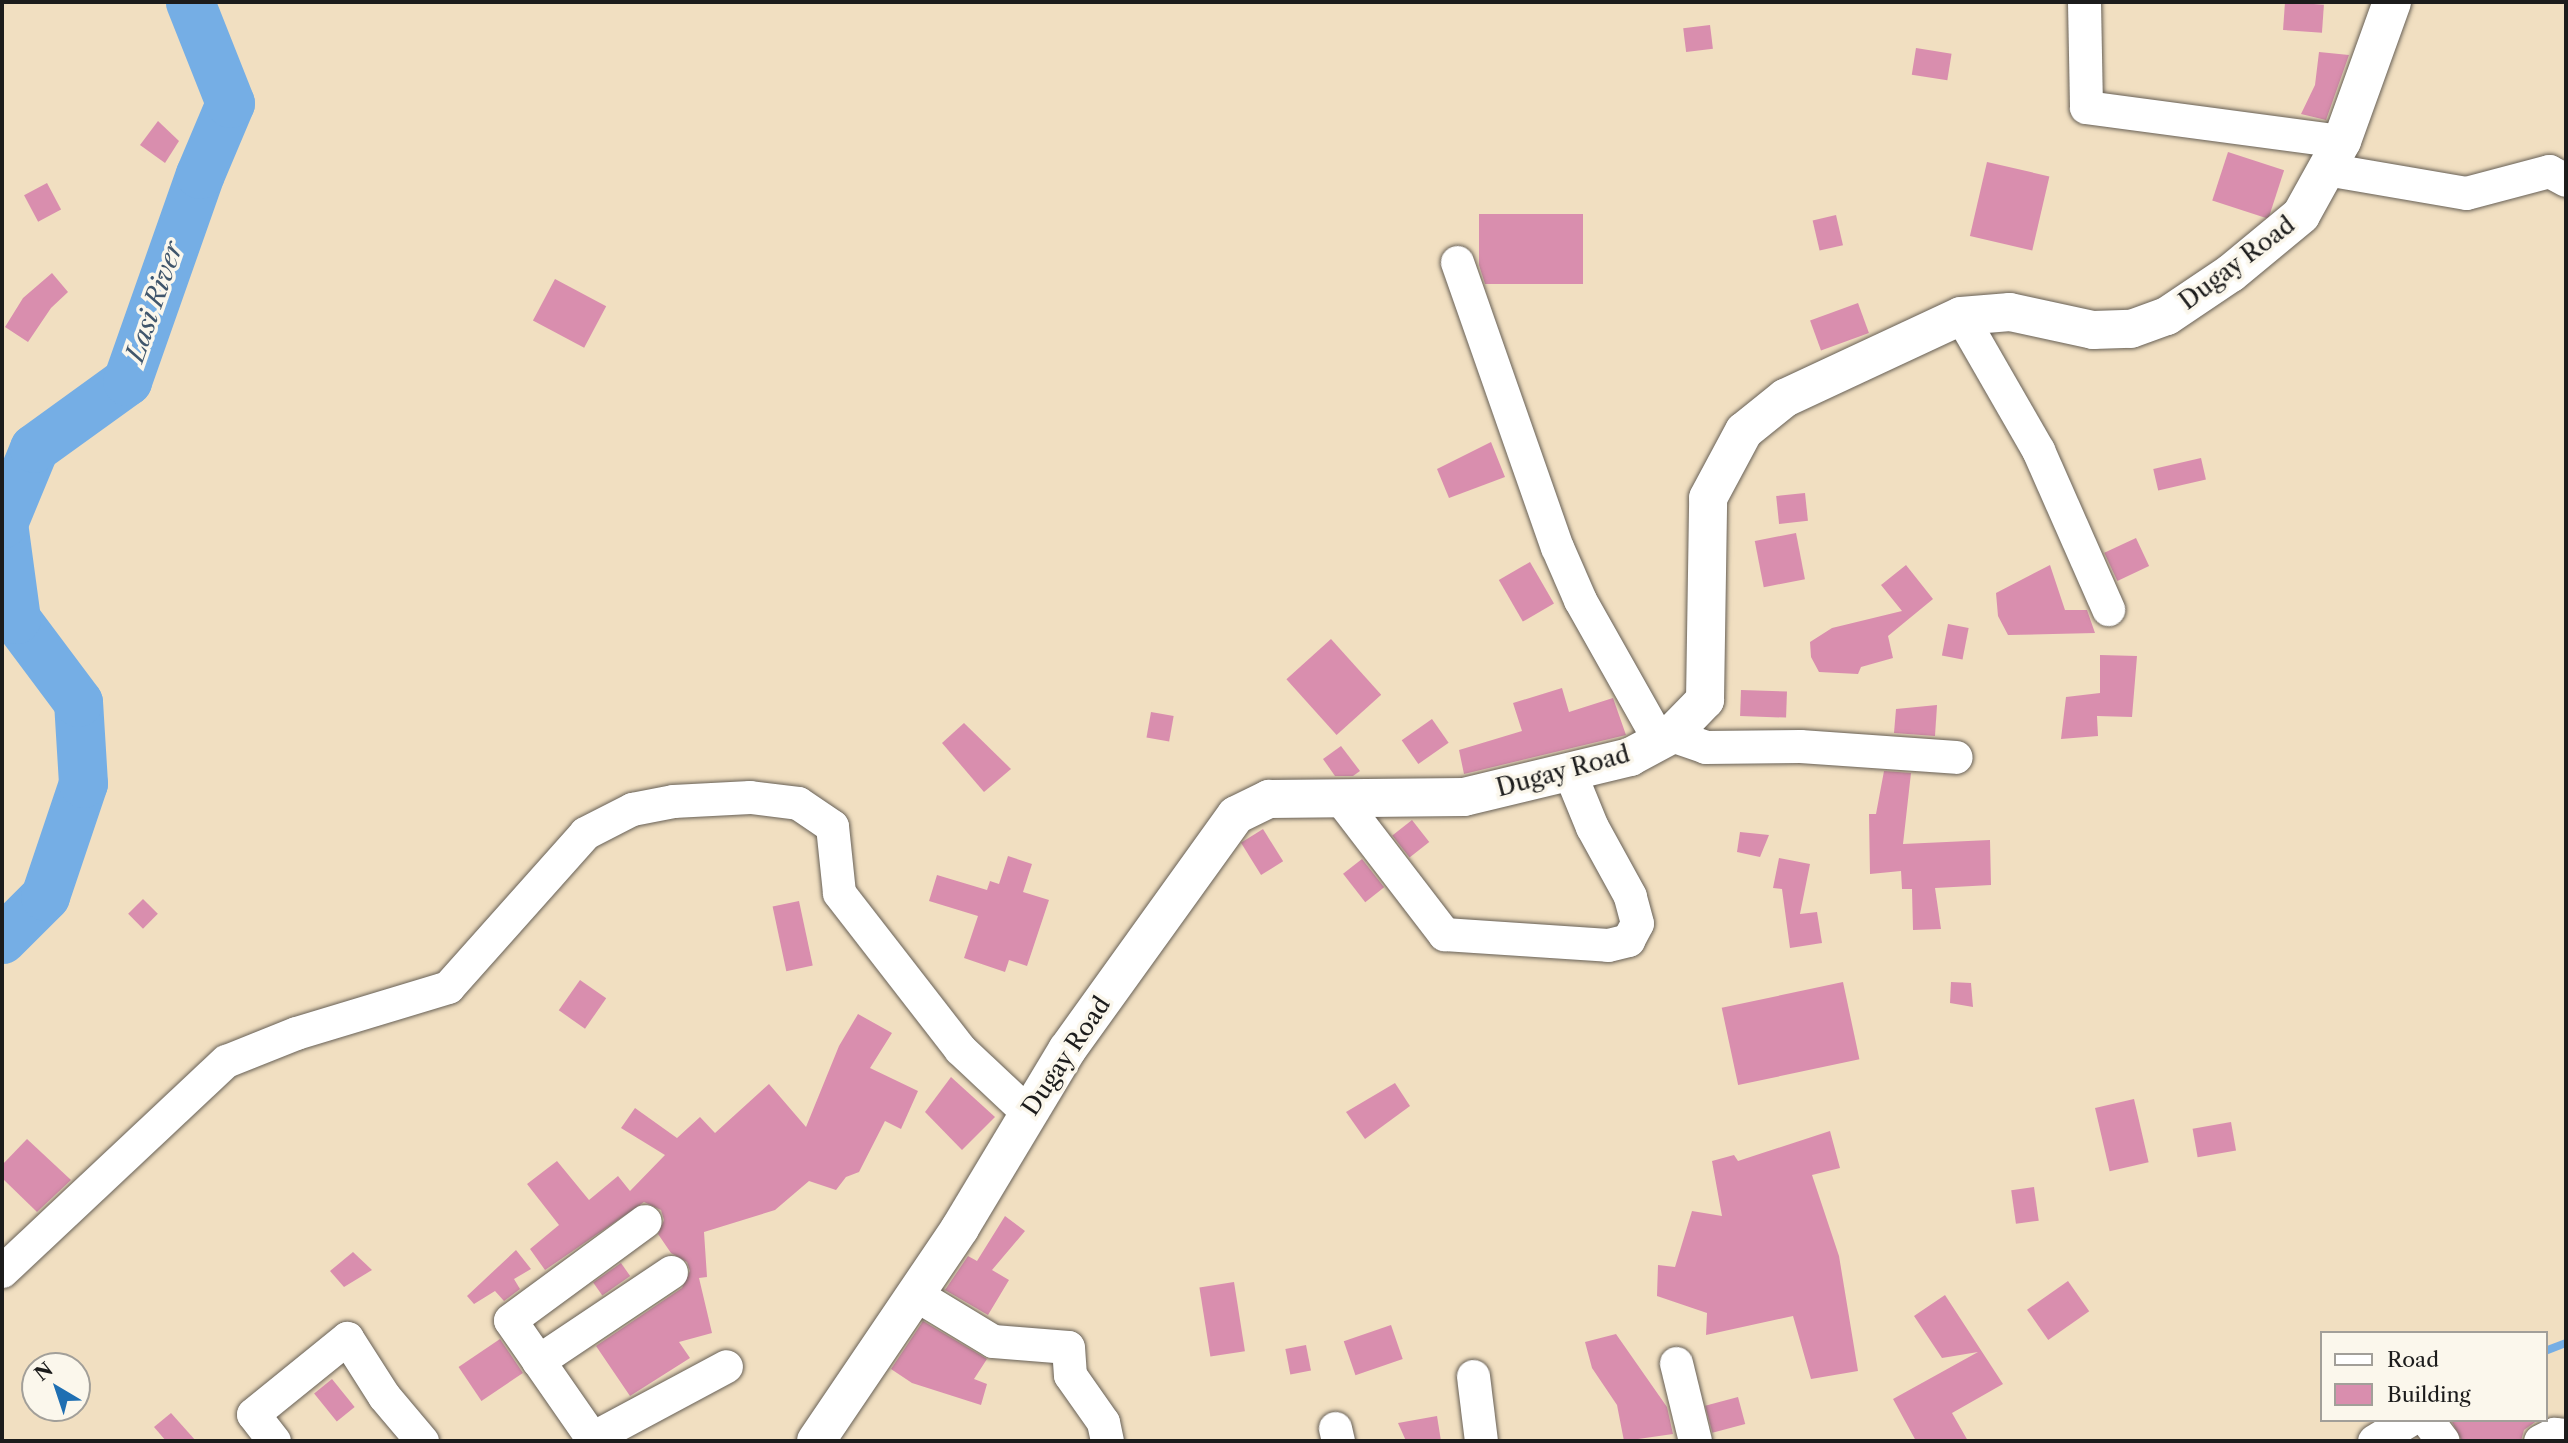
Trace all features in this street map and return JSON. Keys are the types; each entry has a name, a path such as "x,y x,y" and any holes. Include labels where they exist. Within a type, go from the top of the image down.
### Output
{"street":[{"path":"2084,2 2086,107 2334,155 2466,193 2549,171 2566,180"},
{"name":"Dugay Road","path":"816,1441 1003,1161 1027,1112 1236,815 1269,799 1464,797 1630,757 1665,739 1704,700 1708,498 1744,430 1785,398 1961,316 2010,312 2092,330 2131,329 2167,316 2231,273 2301,215 2334,155 2392,2"},
{"path":"1457,262 1557,547 1580,600 1665,739 1705,747 1800,746 1956,757"},
{"path":"1961,316 2038,450 2108,609"},
{"path":"1339,797 1444,934 1608,945 1628,940 1637,923 1630,896 1592,827 1569,771"},
{"path":"2,1270 226,1061 296,1033 448,987 585,833 632,809 673,801 750,797 798,803 832,826 839,893 960,1049 1027,1112"},
{"path":"645,1220 510,1320 593,1440 726,1366"},
{"path":"538,1361 671,1272"},
{"path":"915,1294 993,1341 1068,1347 1070,1375 1103,1422 1107,1441"},
{"path":"274,1441 253,1414 347,1338 384,1396 422,1441"},
{"path":"1676,1363 1695,1441"},
{"path":"1473,1376 1481,1441"},
{"path":"2402,1427 2443,1441"},
{"path":"2540,1441 2554,1434 2566,1435"}],"building":[{"path":"2285,2 2324,5 2322,33 2283,30"},
{"path":"1710,25 1713,49 1686,52 1683,28"},
{"path":"1916,48 1952,54 1947,80 1912,75"},
{"path":"2319,52 2349,55 2326,120 2301,114 2315,85"},
{"path":"158,121 179,141 165,163 140,145"},
{"path":"2228,152 2284,170 2268,219 2212,201"},
{"path":"1987,162 2049,176 2032,250 1970,236"},
{"path":"47,183 61,209 38,222 24,195"},
{"path":"1479,214 1583,214 1583,284 1485,284 1479,265"},
{"path":"1836,215 1843,245 1820,251 1813,220"},
{"path":"52,273 68,292 51,308 28,342 5,327 23,298"},
{"path":"555,279 606,306 584,348 533,320"},
{"path":"1858,303 1869,333 1821,351 1810,320"},
{"path":"1491,442 1505,477 1449,498 1437,469"},
{"path":"2201,458 2206,479 2158,490 2153,469"},
{"path":"1805,493 1808,521 1779,524 1776,496"},
{"path":"1796,533 1805,579 1764,587 1755,541"},
{"path":"2136,538 2149,566 2117,581 2104,553"},
{"path":"1530,562 1554,604 1523,622 1499,580"},
{"path":"1906,565 1933,599 1888,636 1893,658 1861,667 1858,674 1819,672 1811,657 1810,642 1832,628 1902,611 1881,585"},
{"path":"2050,565 2065,610 2087,610 2095,633 2008,635 1998,616 1996,593"},
{"path":"1948,624 1969,628 1963,659 1942,655"},
{"path":"1331,639 1381,695 1337,735 1286,679"},
{"path":"2100,655 2137,656 2132,717 2097,716 2098,736 2061,739 2066,697 2100,693"},
{"path":"1562,688 1569,712 1613,698 1626,735 1464,774 1459,750 1522,731 1513,703"},
{"path":"1741,690 1787,692 1786,718 1740,716"},
{"path":"1937,705 1935,736 1894,733 1896,709"},
{"path":"1151,712 1174,716 1169,742 1146,738"},
{"path":"1432,719 1449,743 1418,764 1402,740"},
{"path":"964,723 1011,769 984,792 942,743"},
{"path":"1341,746 1360,771 1353,776 1335,776 1323,759"},
{"path":"1884,771 1911,773 1903,844 1990,840 1991,885 1935,888 1941,929 1913,930 1912,889 1902,889 1901,871 1870,874 1869,814 1876,814"},
{"path":"1412,820 1429,842 1410,857 1392,835"},
{"path":"1263,829 1283,861 1261,875 1241,843"},
{"path":"1740,832 1769,835 1760,857 1737,852"},
{"path":"1008,856 1032,864 1023,892 1049,900 1027,966 1009,960 1005,972 964,958 978,916 929,901 937,875 987,890 990,881 999,884"},
{"path":"1779,858 1810,864 1800,914 1817,912 1822,943 1790,948 1782,889 1773,888"},
{"path":"1362,859 1384,887 1365,902 1343,874"},
{"path":"143,899 158,914 143,929 128,914"},
{"path":"799,901 813,966 786,971 773,907"},
{"path":"580,980 606,998 585,1029 559,1010"},
{"path":"1843,982 1859,1059 1738,1085 1722,1008"},
{"path":"1951,982 1971,983 1973,1007 1950,1003"},
{"path":"858,1014 892,1033 870,1068 918,1091 901,1129 885,1121 859,1172 846,1177 836,1190 809,1181 775,1210 704,1232 707,1277 699,1278 712,1333 679,1342 690,1358 630,1396 596,1346 682,1288 690,1271 687,1262 671,1253 658,1234 664,1220 661,1210 644,1202 545,1270 530,1249 559,1225 527,1184 557,1161 589,1200 618,1176 630,1191 665,1155 621,1128 635,1108 677,1138 700,1117 715,1133 769,1084 806,1127 839,1046"},
{"path":"951,1077 995,1117 962,1150 925,1112"},
{"path":"1395,1083 1410,1106 1365,1139 1346,1112"},
{"path":"2134,1099 2149,1162 2110,1171 2095,1108"},
{"path":"2231,1122 2236,1151 2198,1157 2193,1129"},
{"path":"1830,1131 1840,1168 1812,1175 1839,1256 1858,1371 1811,1379 1793,1316 1706,1335 1707,1313 1657,1296 1658,1265 1675,1267 1692,1211 1722,1216 1712,1161 1734,1155 1738,1161"},
{"path":"27,1139 71,1180 37,1212 2,1178 2,1165"},
{"path":"2034,1187 2039,1221 2016,1224 2011,1190"},
{"path":"1005,1216 1025,1231 992,1270 1009,1280 988,1315 945,1290 968,1256 977,1261"},
{"path":"516,1250 531,1269 514,1279 520,1289 504,1301 495,1291 474,1304 467,1296"},
{"path":"353,1252 372,1270 344,1287 330,1271"},
{"path":"621,1263 630,1276 602,1296 593,1283"},
{"path":"2068,1281 2089,1311 2048,1340 2027,1310"},
{"path":"1234,1282 1245,1351 1210,1357 1199,1287"},
{"path":"1945,1295 2003,1384 1952,1413 1968,1441 1916,1441 1893,1399 1978,1352 1942,1358 1914,1316"},
{"path":"923,1321 987,1359 974,1379 987,1384 981,1405 912,1383 891,1369"},
{"path":"1391,1325 1403,1359 1355,1375 1344,1341"},
{"path":"1616,1334 1667,1407 1673,1434 1624,1441 1617,1405 1592,1368 1585,1342"},
{"path":"500,1339 523,1373 481,1401 459,1367"},
{"path":"1306,1345 1311,1371 1290,1375 1285,1349"},
{"path":"332,1379 355,1407 337,1421 314,1393"},
{"path":"1738,1397 1745,1424 1712,1433 1705,1406"},
{"path":"171,1413 196,1441 166,1441 154,1427"},
{"path":"1437,1416 1441,1441 1406,1441 1398,1423"},
{"path":"2452,1422 2535,1422 2524,1430 2521,1441 2462,1441"}],"waterway":[{"name":"Lasi River","path":"2,939 45,896 83,783 78,702 16,619 3,523 34,448 127,381 200,174 230,103 190,2"},
{"name":"Lasi River","path":"2547,1350 2566,1343"}]}
